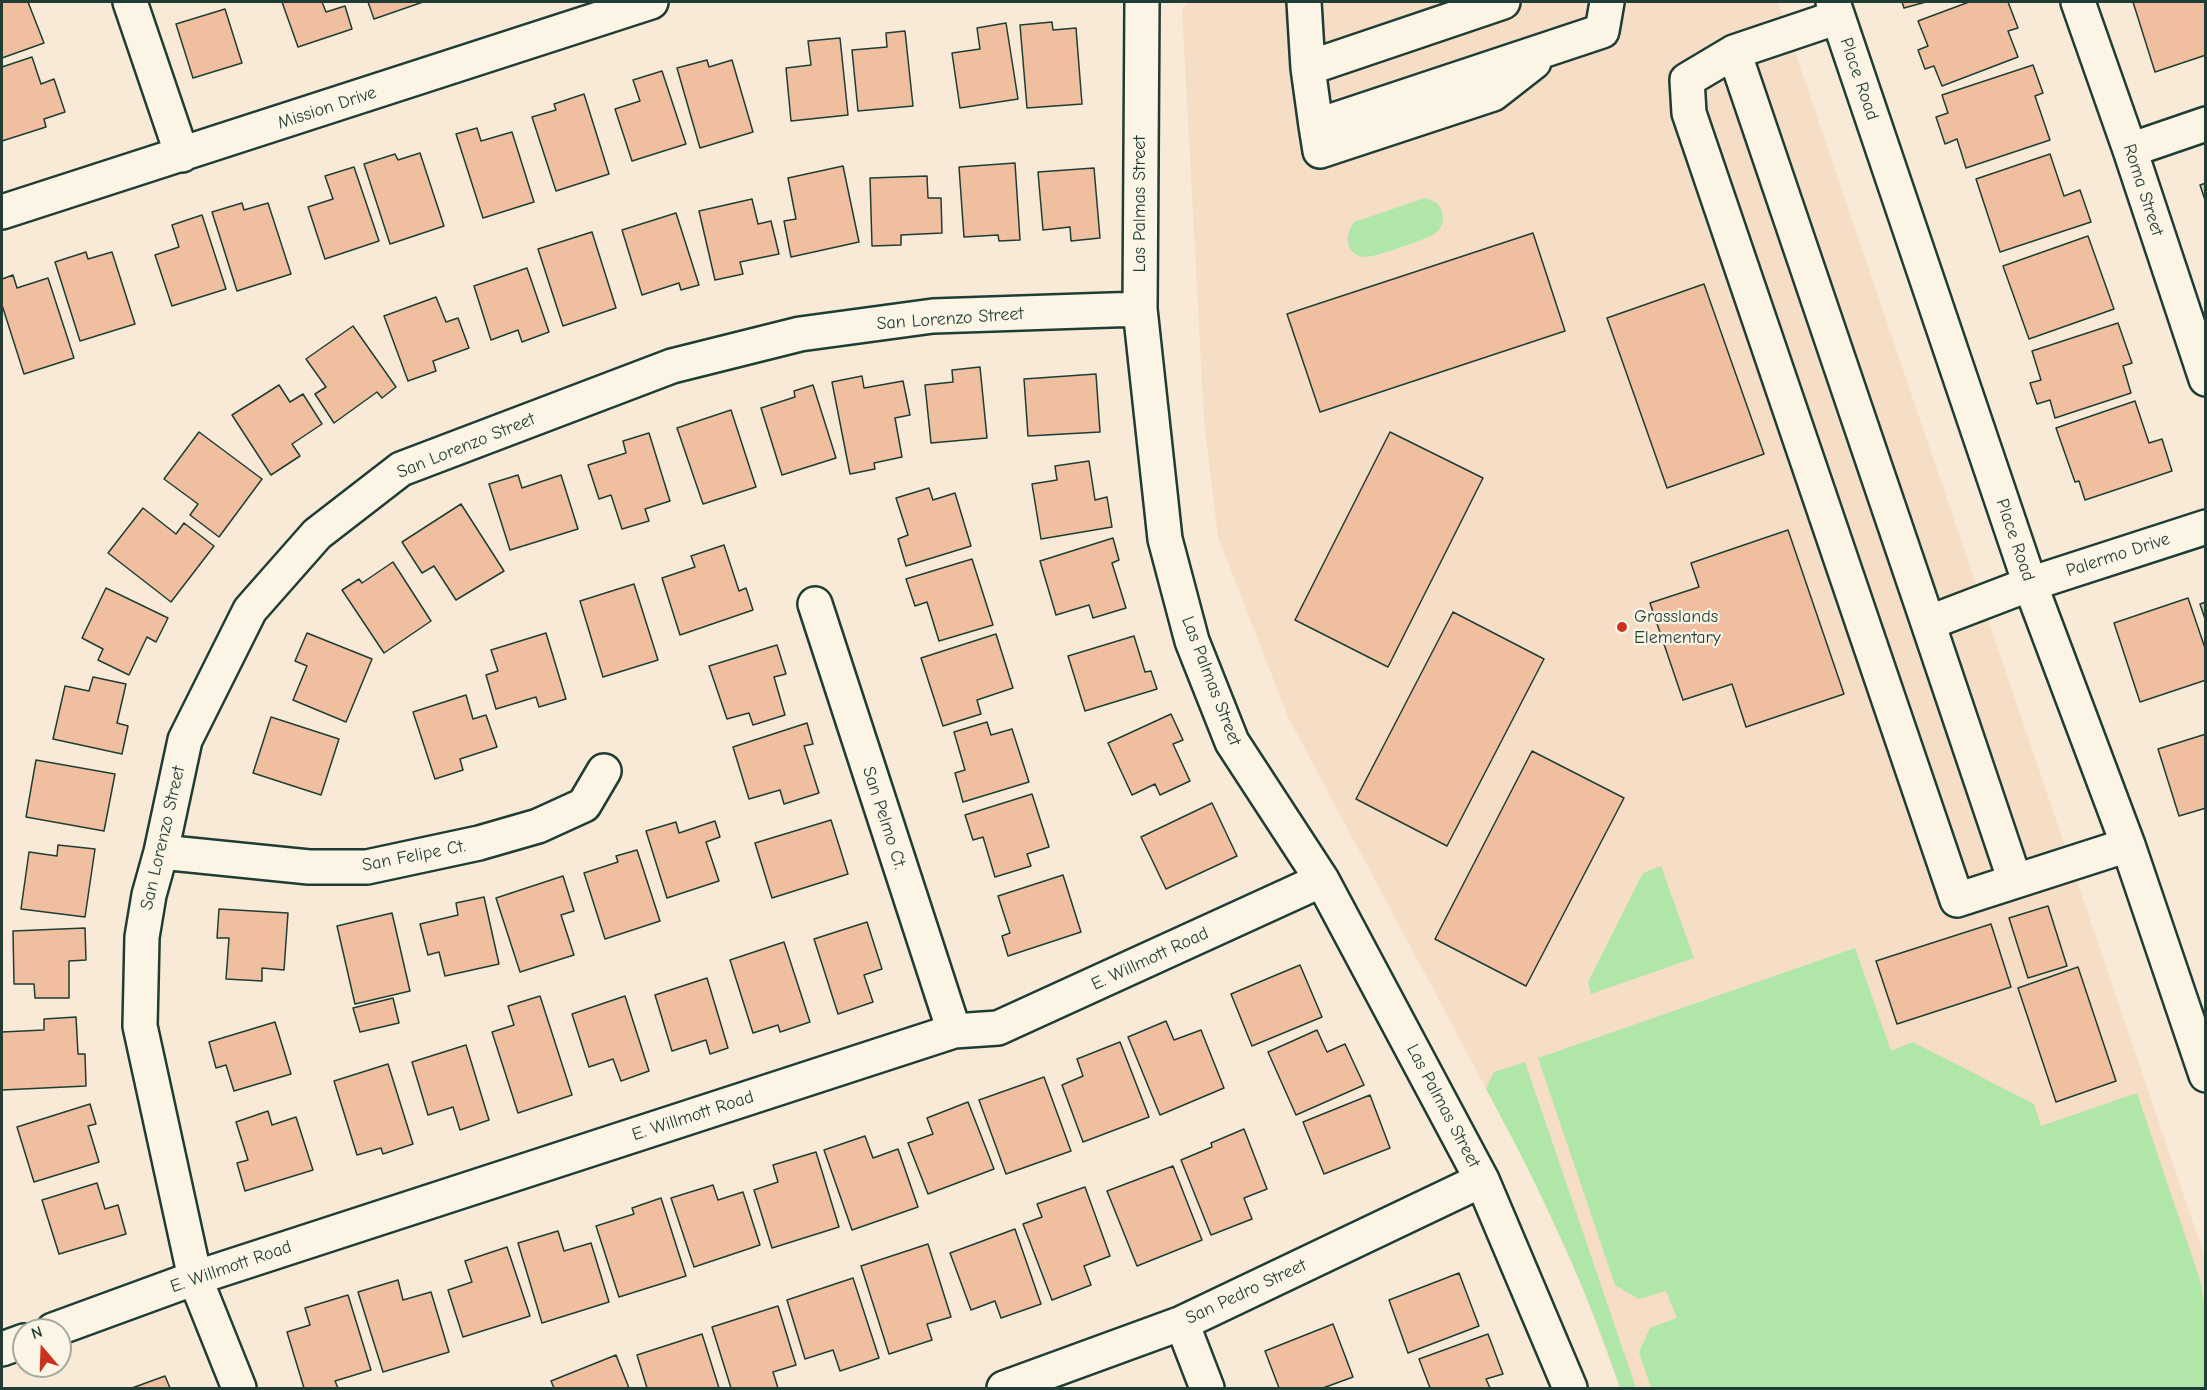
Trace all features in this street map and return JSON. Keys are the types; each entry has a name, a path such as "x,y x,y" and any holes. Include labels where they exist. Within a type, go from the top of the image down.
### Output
{"street":[{"path":"130,2 182,155"},
{"name":"Mission Drive","path":"2,212 651,2"},
{"name":"Las Palmas Street","path":"1142,2 1140,309 1164,539 1192,641 1232,742 1322,880 1482,1180 1570,1389"},
{"path":"1304,2 1308,68 1320,151 1493,94 1550,48 1602,31 1607,2"},
{"path":"1308,68 1503,2"},
{"name":"Roma Street","path":"2078,2 2130,150 2205,379"},
{"path":"1835,9 1734,52 1687,80 1689,113 1957,900 2128,845"},
{"name":"Place Road","path":"1835,9 2030,584 2128,845 2205,1075"},
{"path":"1734,52 2015,881"},
{"path":"2130,150 2205,124"},
{"name":"San Lorenzo Street","path":"239,1389 195,1278 140,1026 142,937 185,740 249,610 317,534 401,469 672,366 800,334 933,316 1140,309"},
{"name":"Palermo Drive","path":"1928,623 2030,584 2205,526"},
{"name":"San Pelmo Ct.","path":"815,604 954,1031"},
{"name":"San Felipe Ct.","path":"161,852 309,867 367,867 479,843 538,826 584,805 604,771"},
{"name":"E. Willmott Road","path":"72,1323 195,1278 954,1031 998,1028 1322,880"},
{"name":"San Pedro Street","path":"1004,1389 1182,1323 1482,1180"},
{"path":"1182,1323 1207,1389"}],"shaded area":[{"name":"Grasslands Elementary","path":"1188,2 1778,2 2203,1252 2206,1263 2205,1388 1620,1388 1582,1287 1526,1163 1288,717 1218,537 1204,421 1182,8"}],"green space":[{"path":"1425,198 1436,203 1442,212 1442,224 1436,233 1370,256 1365,257 1353,253 1348,244 1348,238 1354,222"},
{"path":"1661,866 1694,958 1591,994 1588,982 1643,873"},
{"path":"1855,948 1891,1051 1913,1042 2034,1104 2041,1126 2137,1093 2200,1280 2205,1308 2205,1388 1651,1388 1639,1352 1650,1328 1677,1318 1666,1291 1639,1299 1615,1285 1538,1058"},
{"path":"1525,1062 1636,1388 1620,1388 1592,1311 1560,1236 1486,1089 1494,1072"}],"building":[{"path":"2,2 28,2 44,43 2,58"},
{"path":"282,2 322,2 326,12 345,6 352,29 298,47"},
{"path":"368,2 423,2 374,19"},
{"path":"1902,2 1926,2 1904,8"},
{"path":"1969,2 2008,2 2018,28 2008,31 2018,57 1942,86 1934,66 1925,69 1918,50 1928,46 1918,21"},
{"path":"2133,2 2206,2 2206,55 2155,72"},
{"path":"225,9 242,63 193,78 176,24"},
{"path":"1052,22 1053,30 1076,28 1082,104 1027,108 1020,25"},
{"path":"1006,23 1018,99 960,108 952,53 980,49 977,28"},
{"path":"905,31 913,106 858,111 852,50 887,47 886,33"},
{"path":"840,38 848,115 791,121 786,68 811,65 808,41"},
{"path":"32,57 41,84 54,79 65,112 44,119 46,127 2,141 2,67"},
{"path":"707,60 709,67 732,60 753,132 700,148 677,68"},
{"path":"2033,65 2043,93 2035,96 2050,140 1966,168 1957,139 1945,144 1936,117 1948,113 1942,95"},
{"path":"662,71 686,144 632,161 615,109 640,101 633,80"},
{"path":"584,94 609,174 556,191 532,117 556,110 554,104"},
{"path":"477,128 481,141 512,132 534,202 483,218 456,134"},
{"path":"420,153 444,226 390,244 364,164 395,154 398,160"},
{"path":"2050,154 2064,196 2080,190 2091,222 2000,252 1976,179"},
{"path":"1015,163 1020,240 999,241 998,235 964,237 959,167"},
{"path":"843,166 859,242 791,257 784,221 796,219 788,178"},
{"path":"354,167 379,241 325,259 308,207 333,199 325,176"},
{"path":"1094,168 1100,238 1071,241 1070,227 1043,230 1038,172"},
{"path":"927,176 928,198 941,198 942,233 901,235 901,245 872,246 870,178"},
{"path":"2206,183 2206,203 2200,185"},
{"path":"752,199 758,224 771,221 779,254 740,262 743,274 715,280 699,211"},
{"path":"242,203 244,210 268,203 291,274 237,291 212,212"},
{"path":"676,213 699,285 681,290 679,283 642,295 622,230"},
{"path":"202,215 226,289 172,306 155,255 179,247 172,225"},
{"path":"592,232 616,308 563,326 538,249"},
{"path":"1533,233 1565,331 1320,412 1287,314"},
{"path":"2088,236 2114,309 2029,339 2003,266"},
{"path":"86,252 88,259 112,252 135,324 80,341 55,262"},
{"path":"527,268 549,332 522,342 518,330 491,340 474,286"},
{"path":"13,275 17,288 48,278 74,358 24,374 2,305 2,279"},
{"path":"1704,284 1764,454 1667,488 1607,318"},
{"path":"436,297 446,322 458,318 469,348 433,361 436,371 408,381 384,316"},
{"path":"2118,323 2132,363 2123,366 2131,393 2055,418 2050,400 2037,404 2030,383 2041,380 2032,351"},
{"path":"353,326 396,387 382,398 377,392 334,423 315,394 326,387 306,359"},
{"path":"980,367 987,438 931,443 925,385 953,382 952,370"},
{"path":"1096,374 1100,432 1028,436 1024,379"},
{"path":"862,376 864,388 903,381 910,415 895,418 902,457 874,463 875,469 850,474 832,382"},
{"path":"279,385 290,402 303,394 322,424 292,444 300,456 271,475 232,415"},
{"path":"813,385 836,458 782,475 761,408 795,397 794,391"},
{"path":"2135,401 2149,443 2162,439 2172,471 2085,500 2079,481 2075,482 2056,428"},
{"path":"731,410 756,487 703,504 677,428"},
{"path":"199,432 262,479 219,537 190,515 198,504 164,479"},
{"path":"1390,432 1483,478 1388,667 1295,620"},
{"path":"649,433 670,501 645,509 649,521 622,529 611,495 599,499 588,465 626,453 623,441"},
{"path":"1089,461 1095,500 1107,497 1112,527 1041,539 1032,484 1057,480 1055,466"},
{"path":"518,475 522,488 561,475 578,529 510,550 489,484"},
{"path":"929,488 933,500 955,493 971,546 906,566 898,539 908,535 896,498"},
{"path":"461,504 504,571 456,600 434,566 422,573 402,542"},
{"path":"143,508 176,534 184,523 214,546 171,602 108,553"},
{"path":"1788,530 1844,694 1746,727 1732,684 1683,700 1650,603 1699,587 1691,563"},
{"path":"1113,538 1119,560 1112,563 1126,608 1093,618 1089,605 1056,615 1040,561"},
{"path":"724,545 739,591 746,588 753,610 680,635 662,578 695,567 691,556"},
{"path":"972,559 993,625 939,641 927,602 915,606 906,579"},
{"path":"393,562 431,621 384,653 342,590 359,579 362,583"},
{"path":"634,584 658,660 603,677 580,601"},
{"path":"106,588 168,618 156,642 147,637 129,675 98,660 103,649 82,638"},
{"path":"2188,598 2206,651 2206,680 2140,702 2114,623"},
{"path":"2206,602 2206,622 2200,604"},
{"path":"1453,612 1544,659 1447,846 1356,799"},
{"path":"307,633 372,659 346,722 293,700 307,666 295,661"},
{"path":"546,633 566,699 539,707 536,697 496,709 486,675 498,671 491,650"},
{"path":"996,634 1013,688 977,700 981,714 943,726 921,658"},
{"path":"1134,636 1145,672 1151,671 1157,689 1085,711 1068,656"},
{"path":"777,645 786,674 774,677 785,715 753,725 749,713 727,719 709,666"},
{"path":"93,677 126,684 117,723 128,726 122,754 53,739 65,686 89,691"},
{"path":"466,695 473,719 486,715 497,747 460,759 463,770 435,779 413,712"},
{"path":"1171,714 1183,740 1173,744 1190,781 1160,795 1155,784 1132,795 1108,743"},
{"path":"271,717 339,739 321,795 253,773"},
{"path":"987,722 991,735 1012,729 1029,782 963,802 955,773 965,770 954,732"},
{"path":"807,723 813,744 804,746 819,793 784,804 780,790 749,799 733,747"},
{"path":"2206,734 2206,808 2179,816 2158,749"},
{"path":"1532,751 1624,798 1526,986 1435,939"},
{"path":"36,760 115,774 104,831 26,817"},
{"path":"1032,794 1049,847 1027,854 1031,866 995,877 983,837 973,840 965,815"},
{"path":"1212,803 1237,856 1166,889 1141,837"},
{"path":"831,820 848,874 772,898 755,843"},
{"path":"715,821 720,837 706,842 719,881 667,898 646,831 676,822 679,833"},
{"path":"58,845 95,849 85,917 21,909 29,852 57,856"},
{"path":"637,850 660,921 605,939 584,873 618,862 616,856"},
{"path":"1063,875 1081,932 1008,956 1002,936 1010,933 998,896"},
{"path":"563,876 574,911 561,915 574,955 520,972 496,898"},
{"path":"484,897 499,964 445,976 439,952 428,955 420,924 458,915 456,903"},
{"path":"2048,906 2067,966 2028,978 2009,918"},
{"path":"219,909 288,913 284,970 262,968 262,981 226,979 229,938 217,938"},
{"path":"392,913 410,991 355,1004 337,926"},
{"path":"867,922 882,969 864,975 873,1002 838,1014 814,939"},
{"path":"1991,924 2011,987 1897,1024 1876,961"},
{"path":"85,928 86,960 69,961 69,998 35,998 34,984 14,984 13,931"},
{"path":"784,942 810,1022 780,1032 778,1025 753,1033 730,960"},
{"path":"1300,965 1322,1017 1252,1046 1231,994"},
{"path":"2078,967 2116,1081 2056,1102 2018,988"},
{"path":"707,978 728,1048 710,1054 706,1040 672,1051 655,995"},
{"path":"540,996 572,1095 518,1113 492,1032 514,1025 508,1006"},
{"path":"625,996 649,1071 621,1081 613,1059 589,1067 572,1014"},
{"path":"393,998 399,1023 360,1032 353,1008"},
{"path":"76,1017 78,1054 85,1054 86,1086 2,1090 2,1032 44,1030 44,1019"},
{"path":"1166,1021 1174,1040 1201,1030 1224,1088 1160,1115 1128,1037"},
{"path":"275,1022 291,1074 234,1091 226,1065 216,1068 209,1042"},
{"path":"1317,1030 1327,1052 1345,1044 1364,1085 1296,1115 1268,1052"},
{"path":"1120,1042 1149,1117 1083,1142 1062,1085 1083,1076 1077,1059"},
{"path":"466,1045 489,1120 460,1130 453,1107 428,1115 412,1062"},
{"path":"388,1064 413,1144 383,1154 381,1148 357,1155 334,1081"},
{"path":"1044,1077 1071,1151 1006,1174 979,1100"},
{"path":"1370,1095 1390,1148 1324,1174 1303,1122"},
{"path":"968,1102 994,1169 928,1194 908,1143 933,1134 927,1118"},
{"path":"90,1104 96,1124 88,1126 99,1162 34,1182 17,1127"},
{"path":"268,1111 272,1125 296,1117 313,1170 245,1191 237,1163 248,1160 236,1122"},
{"path":"1244,1129 1267,1189 1244,1198 1252,1219 1211,1235 1181,1160 1212,1147 1211,1143"},
{"path":"865,1136 873,1158 898,1149 918,1207 852,1230 824,1150"},
{"path":"816,1152 839,1227 772,1248 754,1190 778,1182 773,1165"},
{"path":"1173,1166 1202,1240 1137,1266 1107,1191"},
{"path":"97,1183 105,1209 118,1205 126,1234 59,1254 42,1200"},
{"path":"713,1185 718,1200 743,1192 760,1245 694,1267 671,1198"},
{"path":"1085,1187 1110,1256 1084,1266 1091,1285 1052,1300 1023,1224 1042,1217 1037,1204"},
{"path":"661,1198 686,1276 619,1297 596,1226 634,1214 632,1208"},
{"path":"1015,1229 1041,1304 1001,1318 995,1301 971,1310 950,1253"},
{"path":"558,1231 564,1251 591,1243 609,1302 542,1323 518,1243"},
{"path":"928,1244 951,1317 927,1324 932,1340 889,1354 861,1266"},
{"path":"507,1247 530,1316 463,1337 448,1290 472,1282 465,1261"},
{"path":"1459,1273 1479,1326 1408,1353 1389,1300"},
{"path":"853,1278 879,1358 840,1371 833,1350 805,1359 787,1300"},
{"path":"398,1280 403,1300 431,1292 449,1352 383,1372 358,1292"},
{"path":"348,1295 371,1370 335,1381 338,1388 304,1388 287,1332 310,1325 305,1308"},
{"path":"778,1306 796,1365 773,1372 778,1388 731,1388 712,1327"},
{"path":"1333,1324 1353,1377 1323,1388 1279,1388 1265,1351"},
{"path":"702,1334 719,1388 647,1388 637,1355"},
{"path":"1488,1334 1503,1374 1486,1379 1490,1388 1430,1388 1419,1359"},
{"path":"616,1355 629,1388 554,1388 551,1381"},
{"path":"165,1376 170,1388 132,1388"}],"place":[{"name":"Grasslands Elementary","path":"1622,627"}]}
